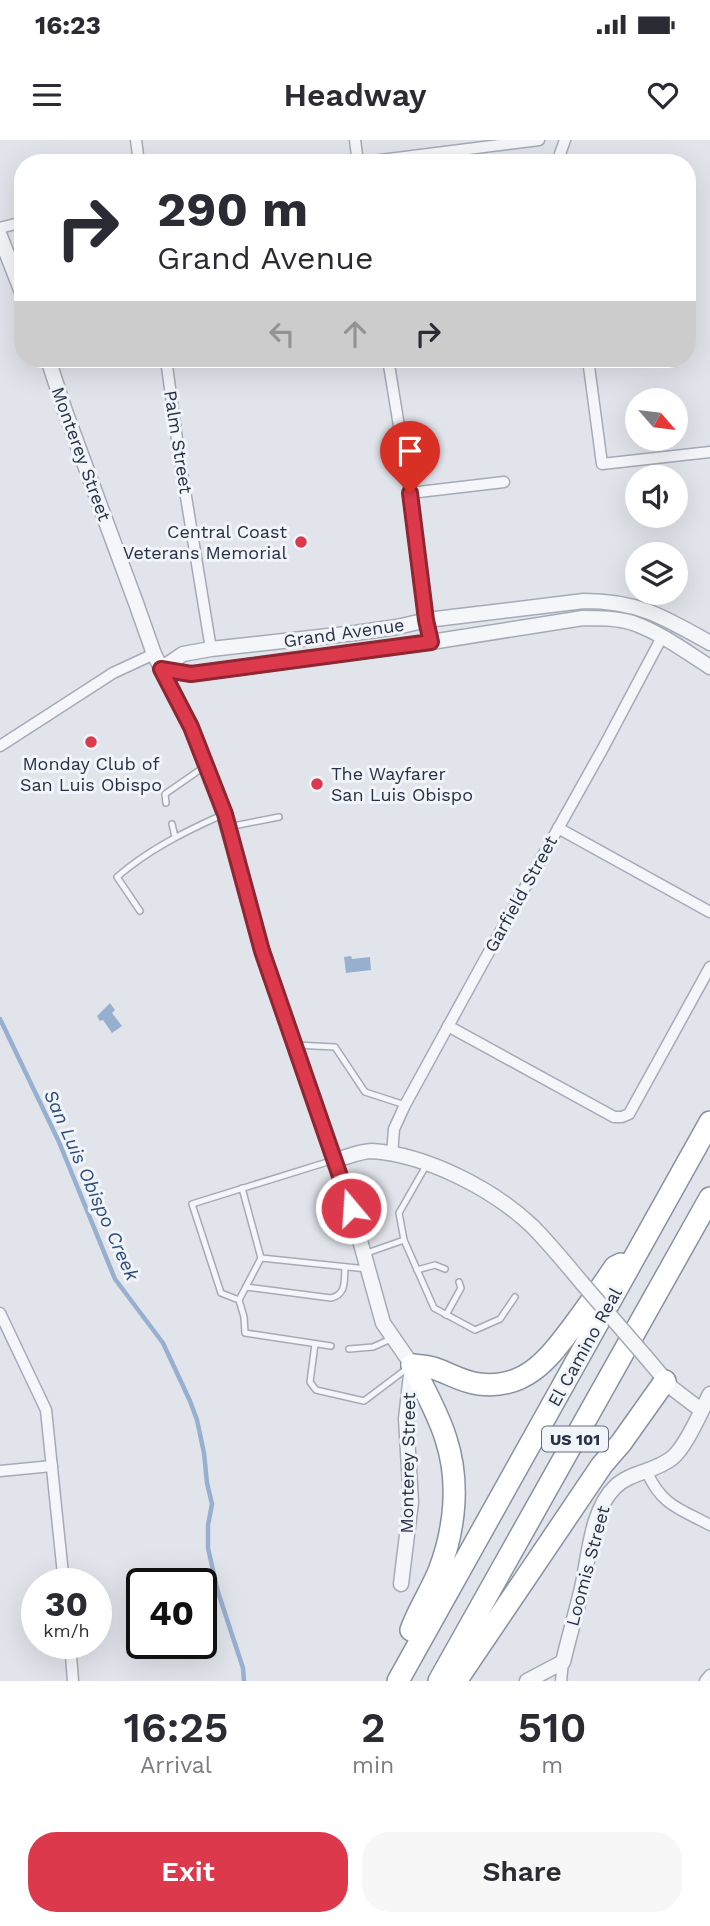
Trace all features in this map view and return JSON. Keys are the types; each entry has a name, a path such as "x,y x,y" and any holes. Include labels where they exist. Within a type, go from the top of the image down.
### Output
{"highway":[{"name":"El Camino Real","path":"398,1681 710,1122"},
{"name":"El Camino Real","path":"439,1681 710,1198"},
{"path":"412,1365 433,1368 459,1380 480,1385 506,1383 526,1376 558,1347 615,1267 634,1258"},
{"path":"411,1656 411,1628 444,1558 451,1529 454,1495 452,1459 446,1437 412,1365"},
{"path":"456,1681 602,1465 665,1381"}],"street":[{"path":"428,154 539,140"},
{"path":"0,236 14,272"},
{"name":"Monterey Street","path":"51,368 154,654 191,727 226,821 262,951 335,1160 383,1323 412,1365 406,1419 411,1502 401,1584"},
{"name":"Palm Street","path":"167,368 211,649"},
{"path":"389,368 431,642"},
{"path":"589,368 602,464 710,452"},
{"path":"410,493 504,482"},
{"name":"Grand Avenue","path":"161,669 183,654 211,649 368,632 426,620 584,601 610,601 638,607 657,614 710,643"},
{"name":"Grand Avenue","path":"161,669 191,674 431,642 583,618 631,623 662,636 710,667"},
{"name":"Garfield Street","path":"392,1155 394,1129 405,1105 602,750 662,636"},
{"path":"0,746 113,673 154,654"},
{"path":"558,828 710,912"},
{"path":"448,1026 614,1117 622,1117 629,1114 710,967"},
{"path":"335,1160 370,1151 428,1163 468,1182 516,1213 540,1235 665,1381 701,1410"},
{"path":"0,1313 46,1410 62,1568"},
{"name":"Loomis Street","path":"563,1661 598,1513 606,1498 625,1479 647,1472 671,1459 680,1449 710,1394"},
{"path":"0,1471 52,1466"},
{"path":"647,1472 653,1486 664,1500 710,1525"},
{"path":"71,1659 73,1681"},
{"path":"527,1681 563,1661"},
{"path":"561,1681 563,1661"},
{"path":"705,1681 710,1675"}],"lane":[{"path":"166,803 165,794 206,765"},
{"path":"140,911 117,877 134,862 175,837 226,821 279,817"},
{"path":"172,824 175,837"},
{"path":"295,1045 335,1047 365,1092 405,1105"},
{"path":"239,1300 221,1293 192,1203 335,1160"},
{"path":"428,1163 399,1213 404,1240 434,1308 475,1330 499,1319 515,1297"},
{"path":"242,1188 261,1258 239,1300 245,1333 331,1346"},
{"path":"364,1254 404,1240"},
{"path":"261,1258 368,1269"},
{"path":"417,1270 435,1265 445,1269"},
{"path":"246,1287 331,1298 339,1296 343,1291 345,1267"},
{"path":"446,1315 461,1288 459,1282"},
{"path":"349,1349 373,1347 393,1338"},
{"path":"315,1344 310,1382 316,1390 364,1401 412,1365"}],"water":[{"path":"351,956 352,959 370,957 371,970 346,973 344,957"},
{"path":"110,1003 115,1010 112,1013 122,1026 112,1033 97,1016"}],"waterway":[{"name":"San Luis Obispo Creek","path":"0,1019 59,1142 115,1279 163,1343 190,1401 197,1420 212,1504 208,1548 218,1592 243,1668 244,1681"}],"place":[{"name":"Central Coast Veterans Memorial","path":"301,542"},
{"name":"Monday Club of San Luis Obispo","path":"91,742"},
{"name":"The Wayfarer San Luis Obispo","path":"317,784"}],"route":[{"path":"351,1208 262,951 225,814 191,727 161,669 191,674 431,642 410,493"}]}
